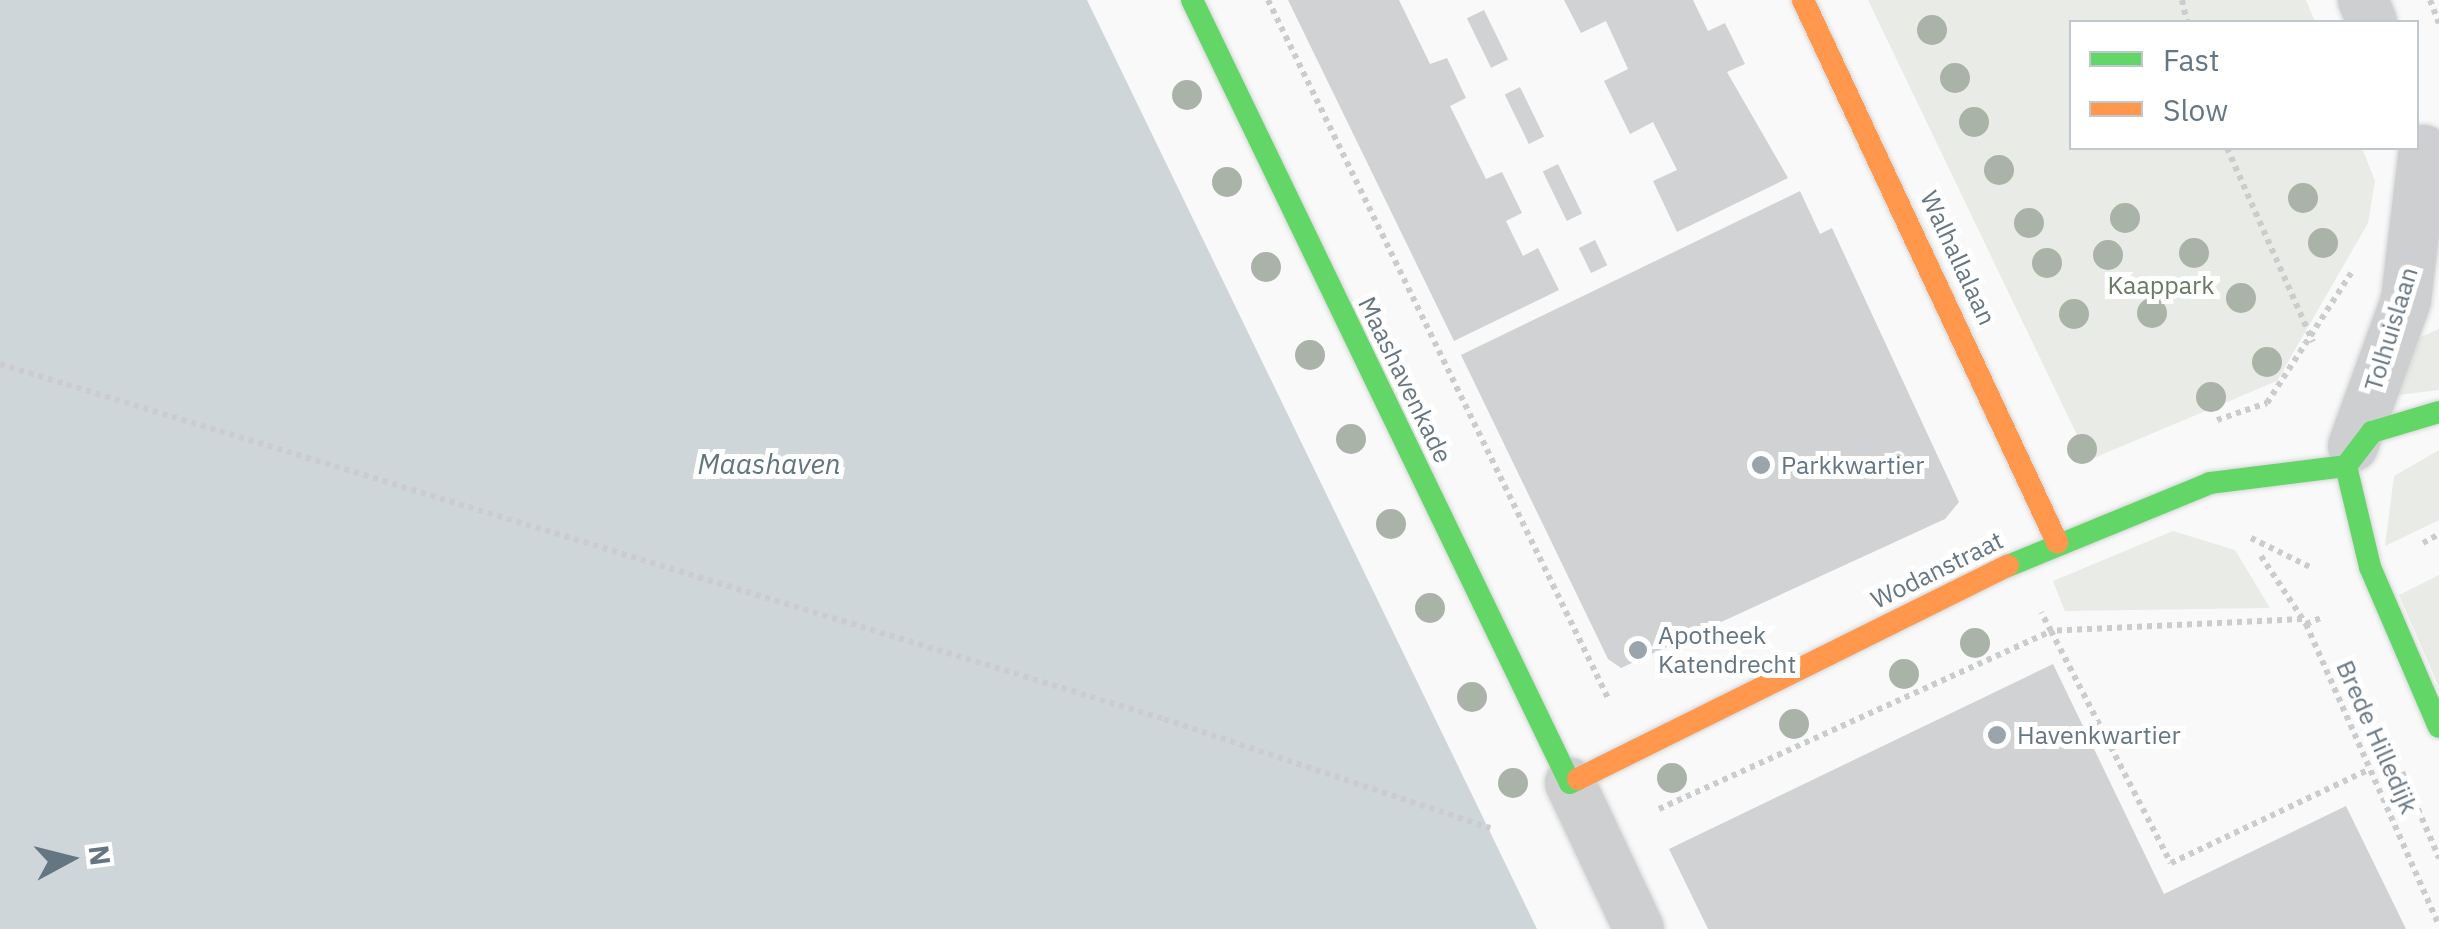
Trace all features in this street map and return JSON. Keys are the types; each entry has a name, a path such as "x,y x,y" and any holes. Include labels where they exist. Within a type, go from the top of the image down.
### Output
{"street":[{"name":"Maashavenkade","path":"1192,0 1570,782"},
{"name":"Walhallalaan","path":"1803,0 2057,542"},
{"name":"Tolhuislaan","path":"2350,456 2406,300 2426,155"},
{"name":"Tolhuislaan","path":"2350,456 2439,412"},
{"name":"Wodanstraat","path":"1570,782 2057,542 2210,483 2350,456"},
{"path":"2350,456 2370,567 2439,727"},
{"path":"1570,782 1640,929"}],"path":[{"name":"Maashavenkade","path":"1268,0 1608,698"},
{"path":"2430,0 2439,23"},
{"path":"2227,150 2313,342"},
{"path":"0,364 1164,718 1490,828"},
{"name":"Brede Hilledijk","path":"2261,556 2304,622 2439,926"},
{"path":"2030,594 2171,863 2370,769"},
{"path":"1597,840 2051,631 2304,622 2323,617"}],"green space":[{"name":"Kaappark","path":"1868,0 2306,0 2314,20 2069,20 2069,150 2363,150 2375,181 2368,223 2277,381 2089,460"},
{"path":"2439,329 2439,390 2398,395 2414,340"},
{"path":"2439,450 2439,520 2385,546 2394,476"},
{"path":"2173,531 2235,550 2270,608 2065,611 2053,581"},
{"path":"2439,575 2439,687 2399,595"}],"water":[{"name":"Maashaven","path":"0,0 1087,0 1537,929 0,929"}],"building":[{"path":"1288,0 1399,0 1430,64 1447,58 1466,98 1450,106 1486,179 1502,172 1522,213 1506,221 1523,256 1538,248 1559,290 1454,341"},
{"path":"1564,0 1693,0 1708,31 1725,23 1745,64 1727,72 1788,178 1677,232 1653,181 1677,170 1653,122 1630,134 1604,81 1628,69 1606,21 1581,33"},
{"path":"1484,10 1508,59 1491,68 1467,18"},
{"path":"1520,87 1544,136 1529,144 1505,94"},
{"path":"1558,164 1582,213 1567,221 1543,171"},
{"name":"Parkkwartier","path":"1800,191 1820,234 1832,228 1959,502 1945,519 1621,668 1608,659 1461,355"},
{"path":"1595,240 1607,265 1591,273 1579,248"},
{"name":"Havenkwartier","path":"2053,664 2164,894 2346,806 2406,929 1708,929 1669,849"}],"traffic: fast":[{"path":"1192,0 1570,783 1578,779"},
{"path":"2439,412 2372,432 2346,466 2370,567 2439,727"},
{"path":"2008,566 2210,483 2346,466"}],"traffic: slow":[{"path":"1803,0 2057,542"},
{"path":"1578,779 2008,566"}],"place":[{"name":"Parkkwartier","path":"1761,465"},
{"name":"Apotheek Katendrecht","path":"1638,650"},
{"name":"Havenkwartier","path":"1997,735"}]}
